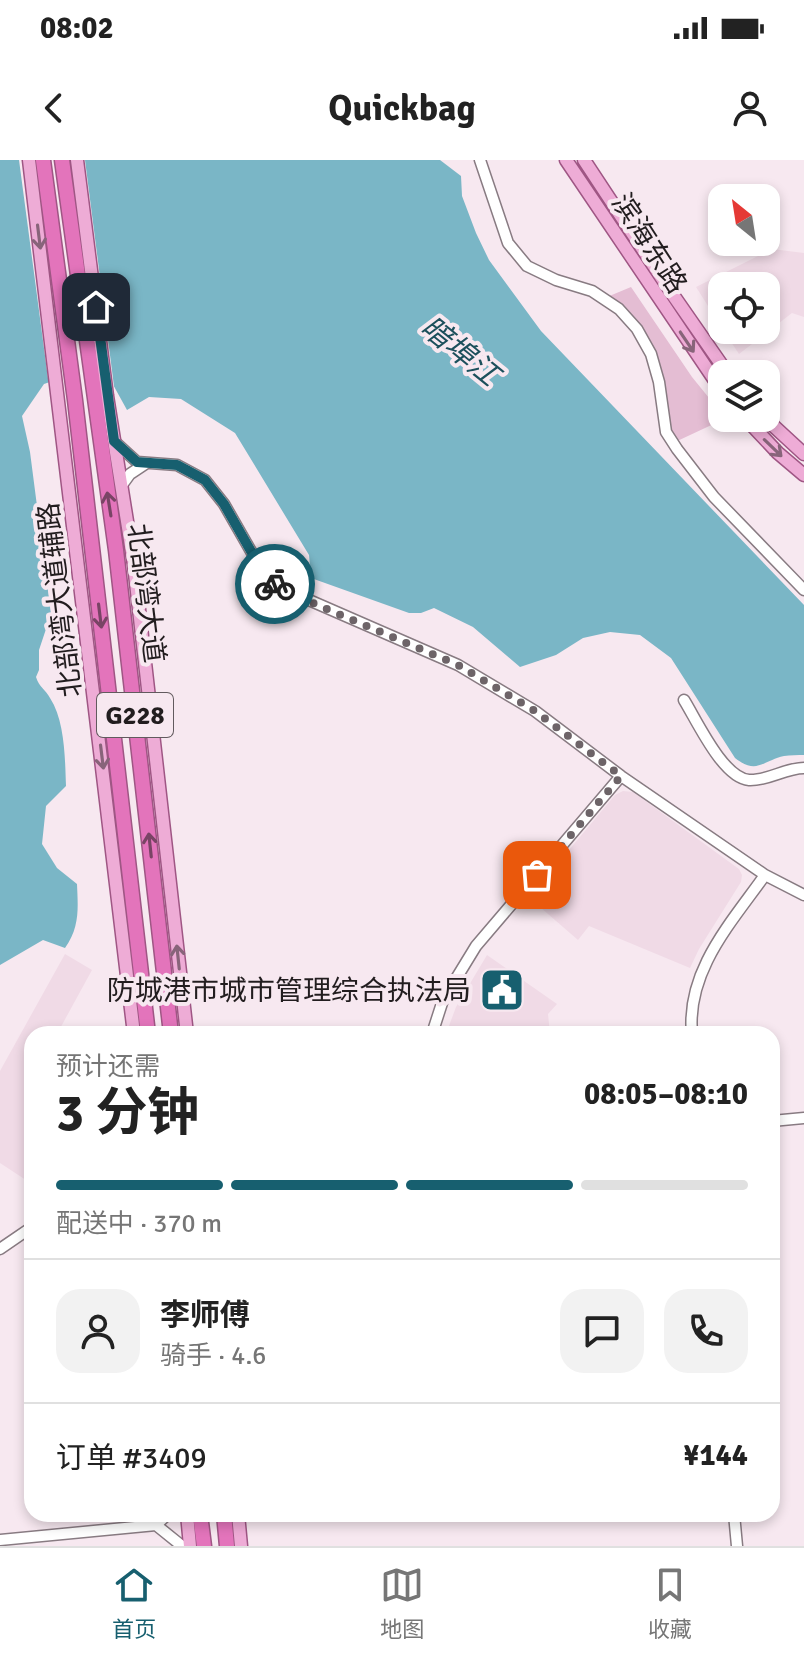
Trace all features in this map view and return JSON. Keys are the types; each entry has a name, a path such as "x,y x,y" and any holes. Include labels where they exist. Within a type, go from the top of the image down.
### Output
{"highway":[{"name":"北部湾大道","path":"43,160 67,401 143,1026"},
{"name":"北部湾大道","path":"62,160 100,396 170,1026"},
{"path":"201,1522 204,1546"},
{"path":"225,1522 227,1546"}],"main road":[{"path":"29,160 67,401"},
{"path":"77,160 100,396 114,441 134,565 186,1026"},
{"name":"滨海东路","path":"566,160 708,370"},
{"name":"滨海东路","path":"584,160 718,360"},
{"path":"758,432 804,475"},
{"path":"780,432 804,454"},
{"path":"188,1522 190,1546"},
{"path":"239,1522 241,1546"}],"street":[{"path":"480,160 508,243 527,266 556,280 592,291 619,309 637,329 651,354 659,382 666,432 671,441 714,497 804,590"},
{"path":"114,441 131,458 145,464 177,465 205,480 224,504 264,574 279,587 458,665 535,711 621,776 765,875 804,895"},
{"path":"122,485 130,474 145,464"},
{"path":"684,700 732,773 750,780 792,768 804,768"},
{"path":"435,1026 443,1000 476,946 621,776"},
{"path":"692,1026 693,995 702,969 713,947 765,875"},
{"path":"780,1120 804,1118"},
{"path":"0,1249 24,1232"},
{"path":"0,1540 156,1525 159,1522"},
{"path":"735,1522 737,1546"},
{"path":"156,1525 182,1546"}],"shaded area":[{"path":"780,250 804,253 804,317 792,313 780,322 780,272 726,272 758,256 780,256"},
{"path":"708,281 708,306 696,287"},
{"path":"631,287 708,397 708,427 673,443 652,353 607,297"},
{"path":"732,344 752,344 739,354"},
{"path":"623,791 633,792 739,869 742,875 741,882 690,968 589,926 578,940 533,901 537,896 533,893 615,795"},
{"path":"65,954 92,970 61,1026 25,1026"},
{"name":"防城港市城市管理综合执法局","path":"487,955 557,1004 548,1014 549,1026 449,1026 456,1007"},
{"path":"24,1028 24,1179 0,1163 0,1071"}],"water":[{"name":"暗埠江","path":"0,160 440,160 461,176 462,196 489,260 541,331 804,605 804,755 784,756 754,766 735,758 671,658 640,635 610,632 583,638 556,655 520,667 473,627 434,608 409,613 311,578 309,555 235,433 181,399 149,397 127,410 111,381 91,368 44,384 22,416 30,452 51,614 39,650 36,677 59,718 65,764 66,786 46,806 42,844 57,868 77,884 77,917 65,948 43,940 0,965"}],"pier":[{"path":"19,160 85,160 115,394 108,384 91,373 49,386"}],"way so far":[{"path":"275,584 458,665 535,711 621,776 537,875"}],"place":[{"name":"防城港市城市管理综合执法局","path":"502,990"}],"route":[{"path":"96,307 114,441 137,462 177,465 205,480 224,504 264,574 275,584"}]}
